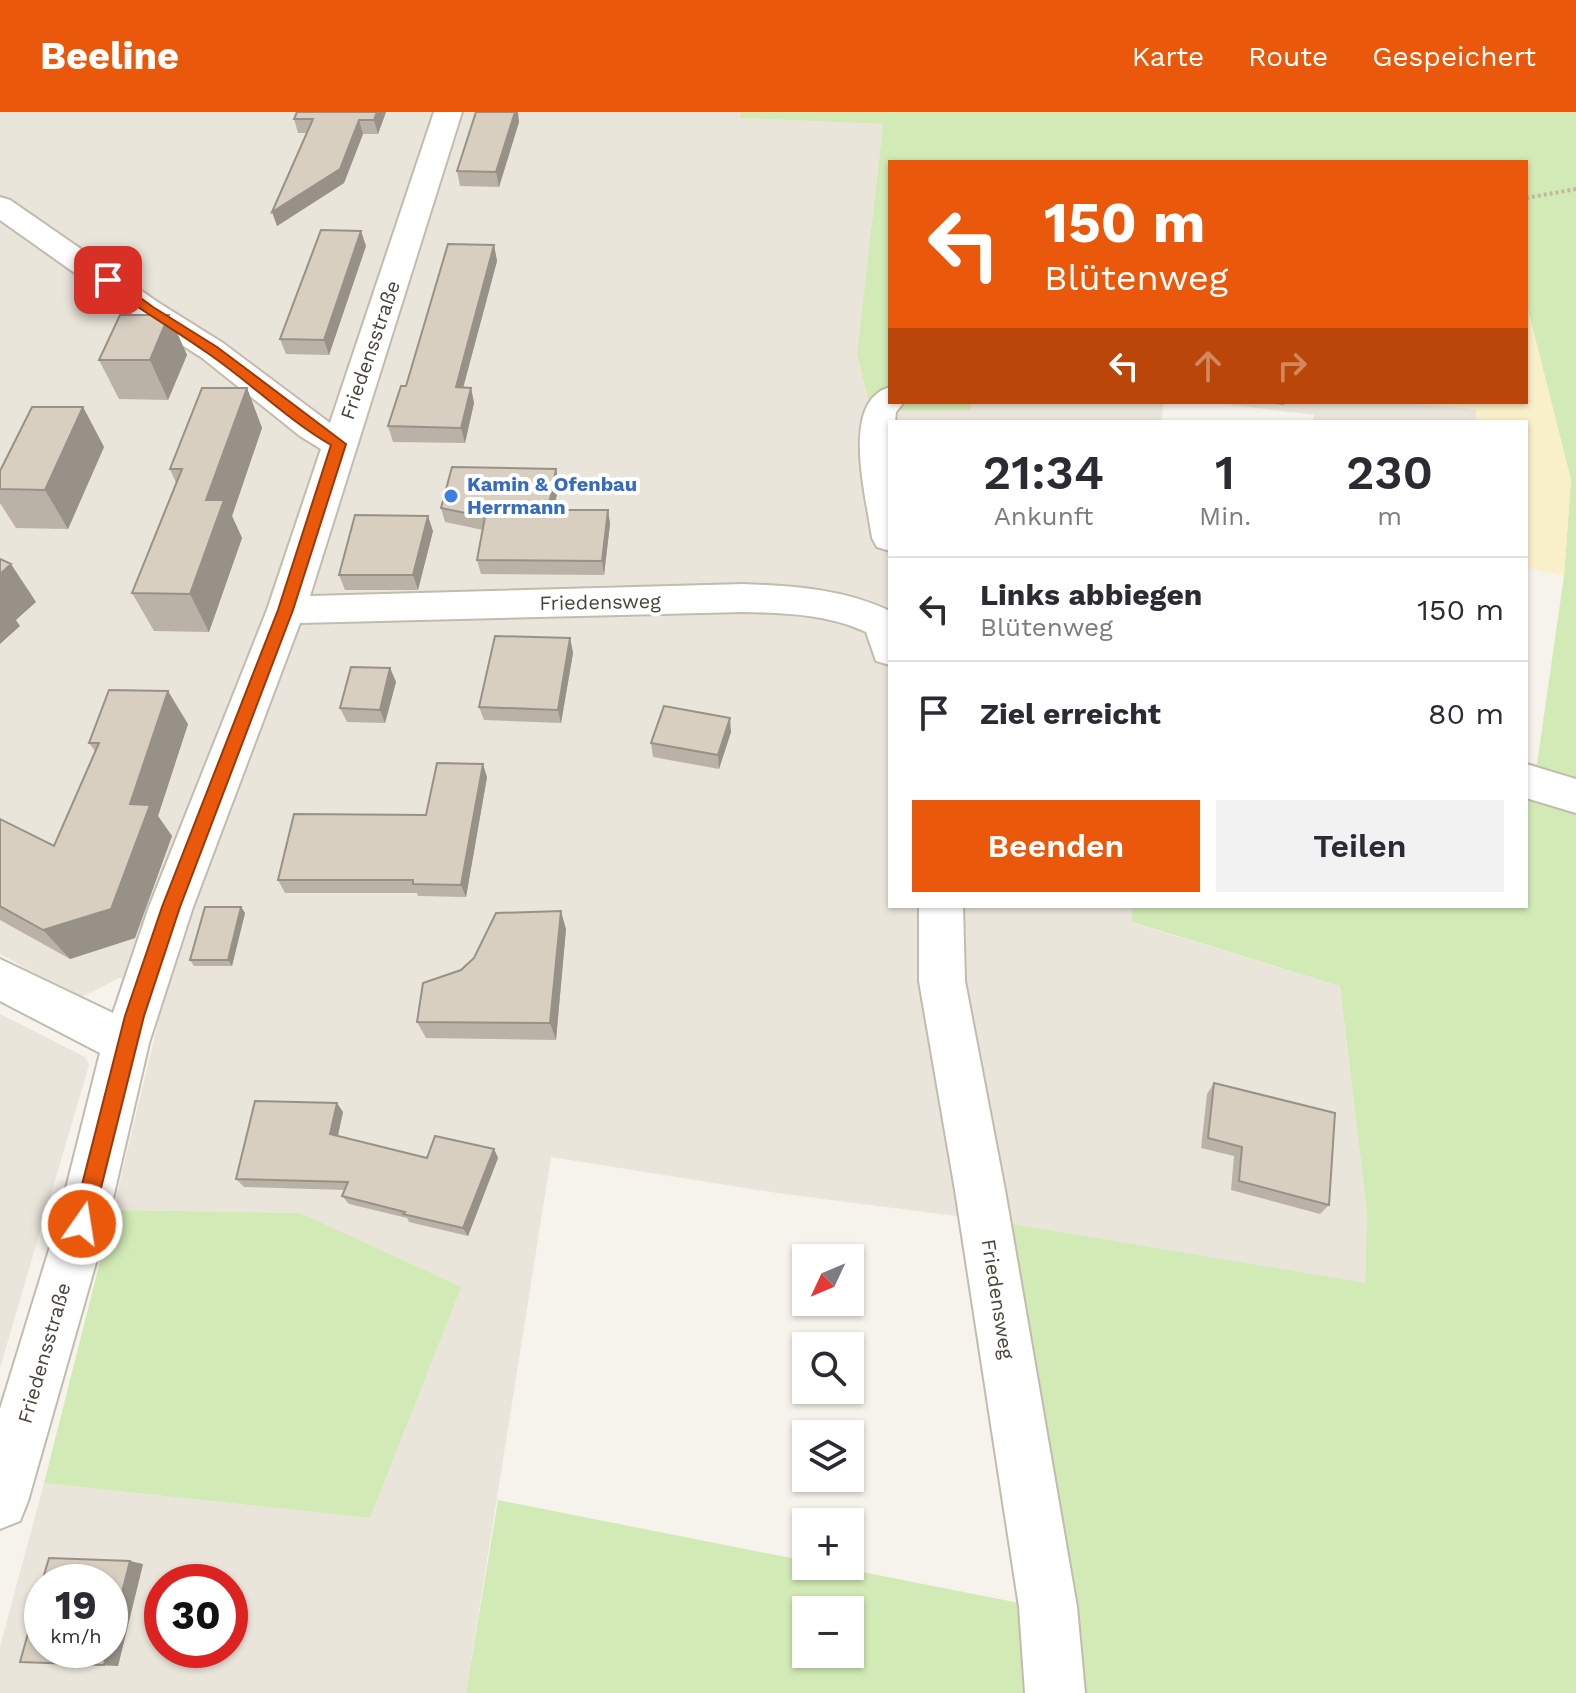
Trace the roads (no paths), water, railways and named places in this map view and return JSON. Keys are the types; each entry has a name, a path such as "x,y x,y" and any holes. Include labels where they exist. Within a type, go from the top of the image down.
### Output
{"street":[{"name":"Friedensstraße","path":"0,1501 82,1224 126,1043 171,907 286,610 448,112"},
{"path":"0,206 148,310 212,350 312,428 339,444"},
{"path":"888,400 880,409 876,434 888,523"},
{"name":"Friedensweg","path":"286,610 743,598 806,601 855,609 888,628"},
{"path":"1528,782 1576,796"},
{"name":"Friedensweg","path":"941,908 942,981 1046,1592 1055,1693"},
{"path":"0,979 126,1043"}],"place":[{"name":"Kamin & Ofenbau Herrmann","path":"451,496"}]}
